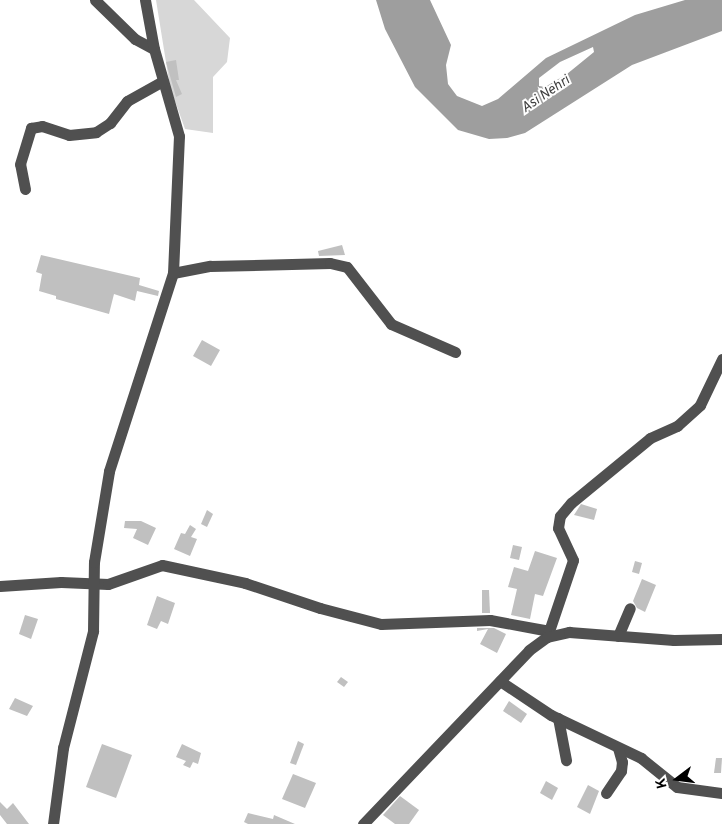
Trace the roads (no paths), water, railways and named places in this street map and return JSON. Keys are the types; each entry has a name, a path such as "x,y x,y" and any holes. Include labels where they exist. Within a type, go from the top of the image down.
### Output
{"street":[{"path":"95,0 135,38 154,48"},
{"path":"53,824 63,748 93,631 94,562 109,471 173,273 179,136 154,48 144,0"},
{"path":"25,189 20,164 31,128 42,126 69,134 96,132 110,123 127,101 163,81"},
{"path":"173,273 210,266 330,263 347,267 391,324 455,352"},
{"path":"370,822 500,681 548,636 573,560 558,528 560,516 571,503 650,438 677,426 700,405 722,359"},
{"path":"0,586 108,584 162,565 244,583 381,624 490,620 544,630 548,636"},
{"path":"618,636 630,608"},
{"path":"548,636 569,632 618,636 722,639"},
{"path":"500,681 558,718 641,758 678,787 722,793"},
{"path":"558,718 566,760"},
{"path":"606,793 621,771 622,762 618,748"}],"water":[{"name":"Asi Nehri","path":"376,0 430,0 451,45 446,65 448,84 457,96 482,106 498,99 546,58 635,15 685,0 722,0 722,31 632,65 525,133 507,138 489,139 458,130 415,87 385,29","holes":["593,47 594,52 567,74 545,87 539,86 539,78 560,62"]}]}
